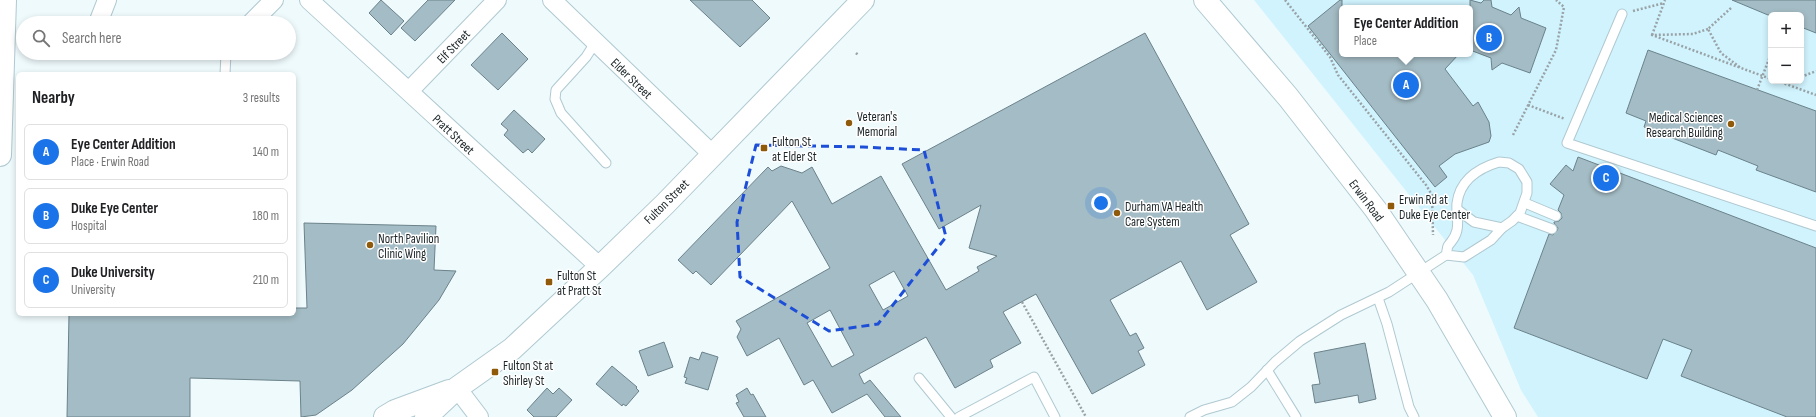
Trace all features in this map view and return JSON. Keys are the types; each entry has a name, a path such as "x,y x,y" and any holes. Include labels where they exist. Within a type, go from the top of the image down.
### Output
{"main road":[{"path":"0,155 5,0"},
{"name":"Fulton Street","path":"426,417 457,388 512,349 600,267 863,0"},
{"name":"Erwin Road","path":"1205,0 1297,108 1376,210 1437,300 1504,417"},
{"name":"Fulton Street","path":"385,417 395,411 457,388"}],"street":[{"path":"101,16 107,0"},
{"path":"258,16 274,0"},
{"name":"Pratt Street","path":"309,0 600,267"},
{"name":"Elf Street","path":"408,91 497,0"},
{"name":"Elder Street","path":"552,0 712,154"},
{"path":"457,388 478,417"}],"lane":[{"path":"1622,14 1567,144 1816,226"},
{"path":"595,43 586,56 556,90 555,99 561,113 606,163"},
{"path":"225,72 226,60"},
{"path":"1190,417 1204,410 1232,402 1251,387 1267,370 1294,346 1317,330 1389,292 1446,255 1464,257 1491,240 1502,228 1517,216 1525,203 1527,182 1519,169 1509,163 1499,162 1488,165 1476,171 1467,181 1457,202 1457,231 1454,239 1448,246 1446,255"},
{"path":"1525,203 1556,216"},
{"path":"1458,210 1474,222 1502,228"},
{"path":"1517,216 1552,229"},
{"path":"1378,298 1387,324 1409,407 1414,417"},
{"path":"1267,370 1296,417"},
{"path":"959,417 1034,377 1055,417"},
{"path":"919,378 950,417"}],"path":[{"path":"1285,0 1330,57 1338,75 1426,185 1432,195 1433,235"},
{"path":"1513,135 1556,50 1564,7 1556,0"},
{"path":"1622,14 1665,2"},
{"path":"1652,36 1665,2"},
{"path":"1652,36 1693,34 1708,29 1731,8"},
{"path":"1708,29 1721,53 1740,68"},
{"path":"1652,36 1768,78"},
{"path":"1757,90 1768,61"},
{"path":"1804,76 1816,71"},
{"path":"1786,84 1816,95"},
{"path":"1528,105 1576,123"},
{"path":"1022,302 1086,417"}],"highlighted area":[{"path":"756,145 924,150 946,237 878,324 829,331 740,277 737,222"}],"shaded area":[{"path":"1254,0 1816,0 1816,417 1538,417 1521,390 1473,275"}],"building":[{"path":"381,0 404,21 391,35 369,13"},
{"path":"428,0 455,0 415,41 401,28"},
{"path":"690,0 752,0 770,18 740,47"},
{"path":"1340,0 1342,0 1342,5 1339,5 1339,57 1456,57 1445,69 1473,106 1478,102 1489,122 1491,136 1489,142 1455,154 1439,166 1447,177 1435,187 1308,26"},
{"path":"1470,0 1481,3 1484,0 1491,0 1492,7 1511,15 1519,7 1521,18 1546,28 1530,73 1502,63 1492,70 1491,58 1473,51 1473,5 1470,5"},
{"path":"1732,0 1816,0 1816,33 1804,28 1804,12 1768,12 1768,15"},
{"path":"502,33 528,59 498,90 471,65"},
{"name":"Durham VA Health Care System","path":"1145,33 1249,224 1230,235 1257,282 1207,310 1181,261 1110,300 1130,336 1136,333 1144,348 1138,351 1145,365 1092,394 1036,294 1003,312 1021,343 990,360 993,367 955,388 926,337 859,374 864,384 870,380 901,417 885,417 867,394 832,413 813,380 804,385 779,338 747,356 737,337 741,329 736,321 830,268 792,201 711,285 696,271 693,274 678,260 768,167 772,171 781,166 802,173 812,167 832,204 881,176 946,290 979,271 977,267 997,256 969,248 981,205 939,229 902,164","holes":["894,271 908,296 883,310 869,285","830,310 854,355 832,367 807,323"]},
{"name":"Medical Sciences Research Building","path":"1648,50 1816,111 1816,192 1756,170 1758,166 1718,150 1716,155 1644,127 1646,121 1626,113"},
{"path":"514,110 545,139 532,153 528,149 523,153 504,135 508,130 501,124"},
{"path":"1578,157 1816,248 1816,417 1787,417 1681,376 1692,350 1663,339 1647,379 1514,328 1549,234 1553,235 1557,231 1558,228 1554,222 1559,221 1562,218 1561,213 1558,210 1564,195 1550,184 1566,165 1573,171"},
{"path":"304,223 436,226 434,270 456,271 439,300 403,344 352,390 316,415 301,417 300,381 190,378 190,417 67,417 69,316 296,316 296,308 307,308"},
{"path":"664,342 673,367 648,376 639,351"},
{"path":"1365,343 1376,399 1359,403 1358,395 1315,403 1312,385 1320,384 1314,353"},
{"path":"702,352 718,357 708,390 685,383 687,378 684,377 690,357 699,360"},
{"path":"612,366 637,387 636,388 639,391 626,406 623,404 622,406 596,384"},
{"path":"547,388 553,394 559,388 572,400 556,417 534,417 527,410"},
{"path":"747,388 751,395 753,394 766,417 744,417 736,403 739,402 736,395"}],"place":[{"name":"Duke Eye Center","path":"1489,38"},
{"name":"Eye Center Addition","path":"1406,85"},
{"name":"Veteran's Memorial","path":"849,123"},
{"name":"Medical Sciences Research Building","path":"1731,124"},
{"name":"Fulton St at Elder St","path":"764,148"},
{"name":"Duke University","path":"1606,178"},
{"name":"Erwin Rd at Duke Eye Center","path":"1391,206"},
{"name":"Durham VA Health Care System","path":"1117,213"},
{"name":"North Pavilion Clinic Wing","path":"370,245"},
{"name":"Fulton St at Pratt St","path":"549,282"},
{"name":"Fulton St at Shirley St","path":"495,372"}]}
